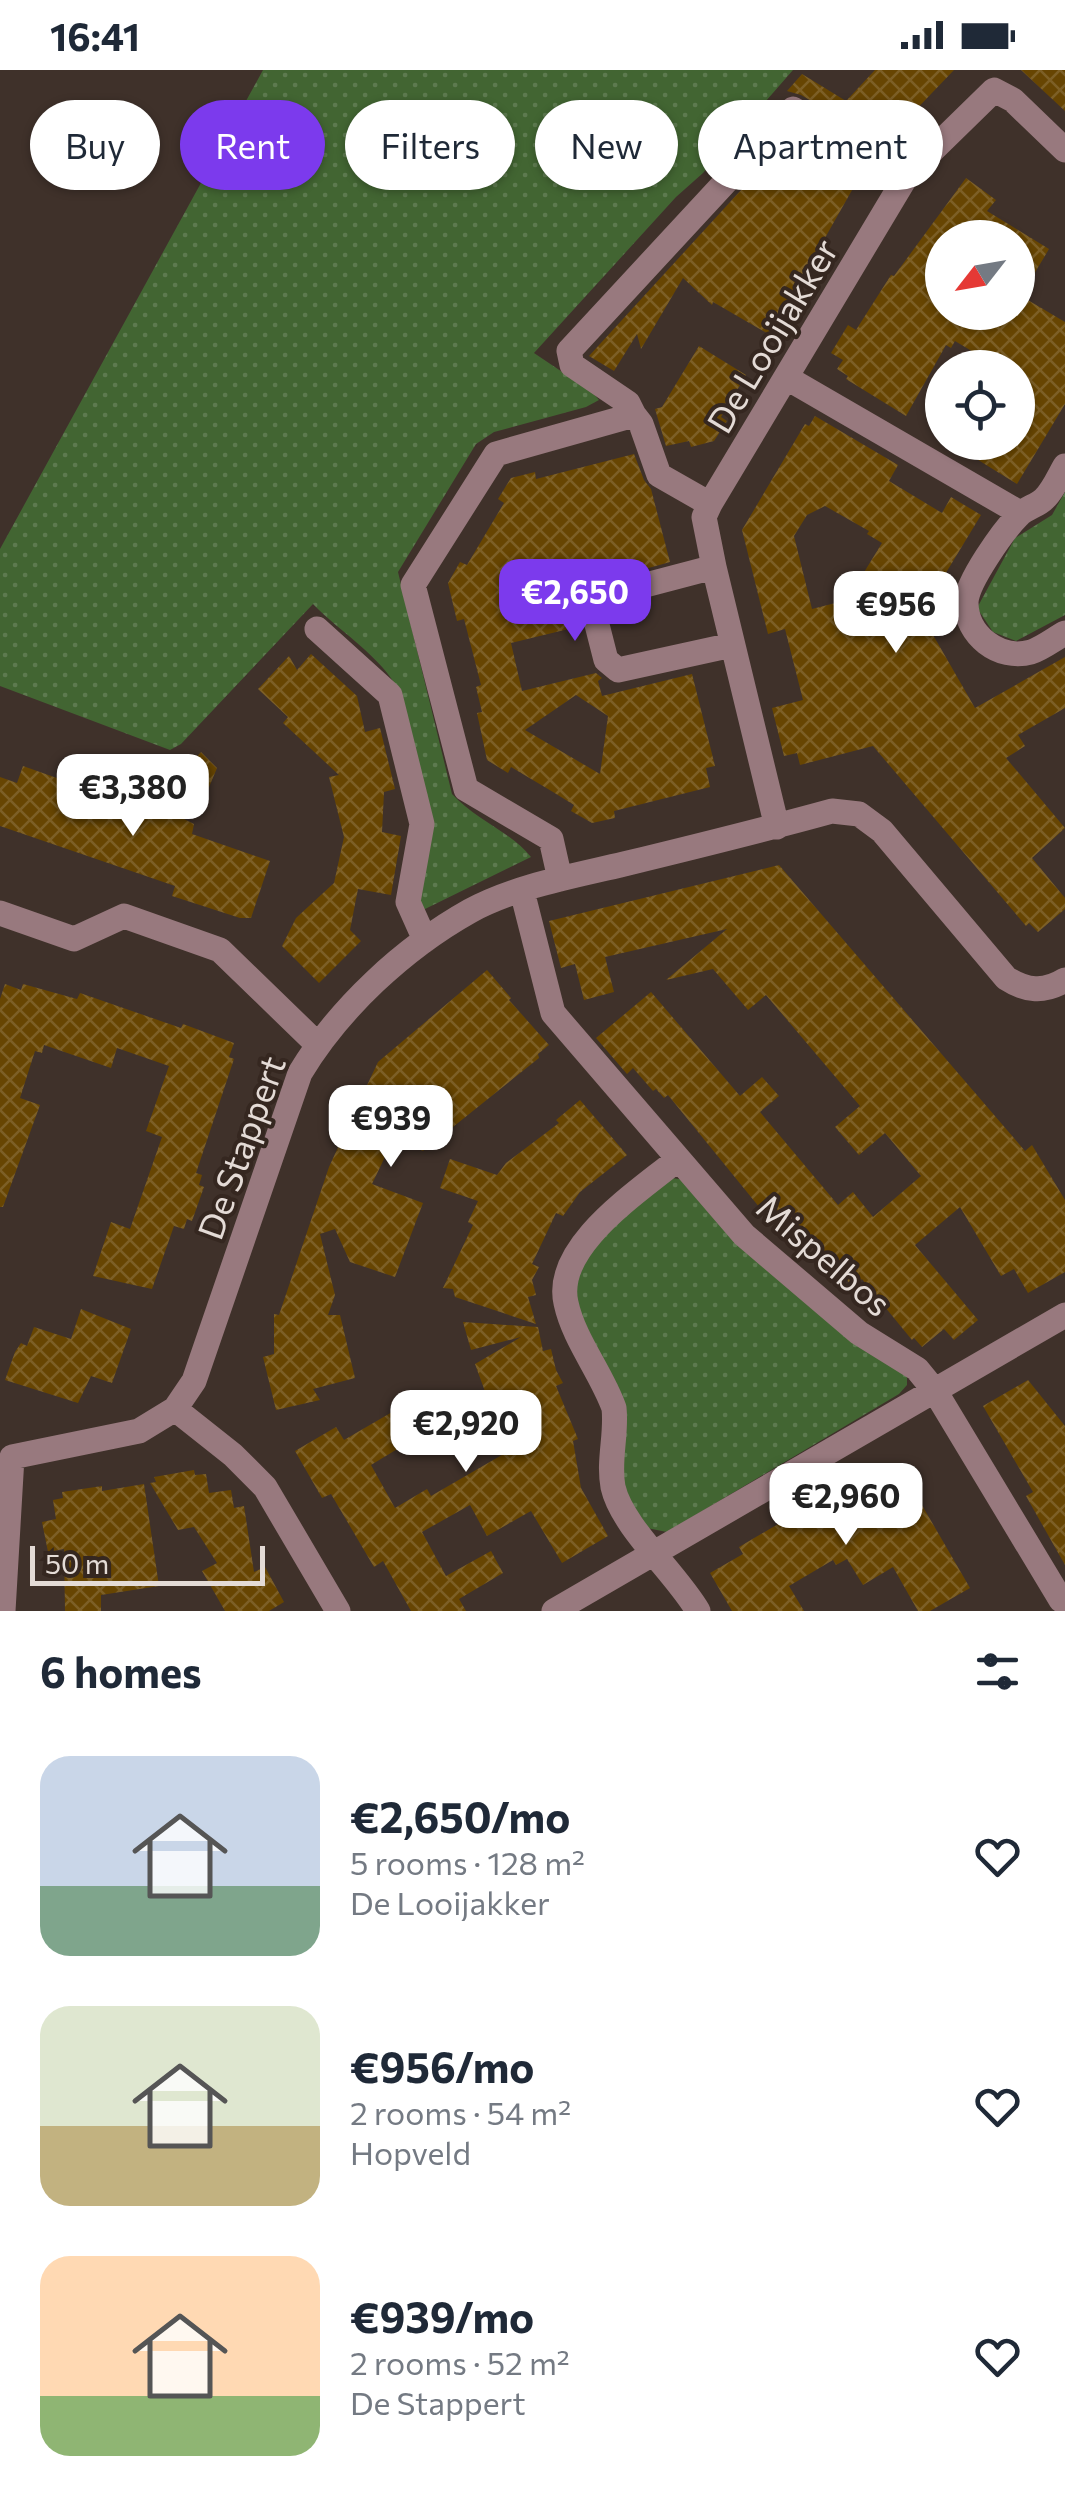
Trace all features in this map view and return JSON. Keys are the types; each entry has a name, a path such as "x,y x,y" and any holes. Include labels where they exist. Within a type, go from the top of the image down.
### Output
{"street":[{"name":"De Looijakker","path":"943,140 994,90 1013,100 1065,150"},
{"path":"718,190 569,351 572,365 628,402 641,424 659,475 710,504 704,517 714,567 776,827"},
{"name":"De Looijakker","path":"710,504 898,190"},
{"path":"787,378 1020,514"},
{"path":"560,879 551,839 466,789 414,584 496,454 634,414"},
{"path":"1065,466 1046,498 1020,514 968,587 968,618 987,644 1017,654 1033,652 1065,633"},
{"path":"714,567 600,597 592,609 606,660 618,670 732,645"},
{"path":"317,628 390,696 422,824 408,902 424,940"},
{"name":"De Stappert","path":"175,1408 194,1381 300,1073 317,1044 352,1004 424,940 473,909 560,879 832,812 859,814 882,830 1006,978 1022,988 1046,989 1065,980"},
{"name":"Mispelbos","path":"522,891 553,1013 744,1236 859,1334 917,1369 935,1391 1061,1603"},
{"path":"0,912 74,938 124,916 220,950 317,1044"},
{"path":"678,1159 592,1232 576,1252 566,1274 565,1300 573,1325 614,1408 616,1424 610,1466 614,1492 628,1519 685,1588 698,1611"},
{"path":"554,1611 1065,1315"},
{"path":"3,1611 6,1457 139,1431 175,1408 234,1455 265,1487 338,1611"}],"green space":[{"path":"263,70 793,70 767,100 698,100 698,177 534,353 599,400 494,432 476,444 398,572 452,794 531,857 425,909 418,906 428,810 399,691 371,656 313,604 181,744 170,750 0,686 0,549 197,190 325,190 325,100 247,100"},
{"path":"1065,492 1065,615 1016,641 993,632 977,608 1015,538 1052,515"},
{"path":"672,1178 685,1180 907,1375 907,1385 899,1394 667,1532 647,1528 621,1486 574,1293 599,1239 624,1214"}],"building":[{"path":"875,70 954,70 925,100 847,100"},
{"path":"1021,70 1065,70 1065,111"},
{"path":"802,74 844,100 810,100 787,91"},
{"path":"966,178 996,200 987,211 1002,220 935,220"},
{"path":"741,190 852,190 770,335 713,302 712,305 683,278 641,349 637,334 614,371 589,356"},
{"path":"925,234 925,330 1035,330 1035,304 1065,322 1065,404 1035,454 1035,350 970,350 955,341 951,348 946,345 943,350 925,350 925,382 906,416 846,379 848,376 837,369 843,360 831,353 848,325 856,330 891,275"},
{"path":"1035,240 1049,249 1035,272"},
{"path":"699,346 746,375 721,417 727,421 714,441 691,447 689,441 666,446 655,409 662,407"},
{"path":"815,416 898,465 889,481 942,513 951,497 981,515 921,614 975,708 1065,657 1065,708 1018,735 1025,746 1006,758 1065,828 1032,858 1065,898 1065,909 1038,932 1029,923 1026,926 873,746 800,765 797,753 784,756 772,708 803,700 785,629 768,634 742,530 805,424 809,426","holes":["825,506 869,531 867,534 882,543 847,600 812,609 794,536 807,515"]},
{"path":"634,454 651,489 670,562 574,589 581,626 511,643 522,691 596,673 602,678 598,681 602,696 692,674 715,766 706,768 710,787 614,811 615,818 592,823 571,811 574,805 553,792 511,767 508,773 487,760 477,713 482,712 476,687 481,685 464,619 457,621 448,583 460,562 467,565 504,503 498,499 511,478 535,472 536,479","holes":["576,695 608,716 600,774 525,730"]},
{"path":"978,460 1031,460 1017,484"},
{"path":"311,654 357,696 365,732 380,728 395,789 384,792 382,832 401,836 391,895 358,889 350,930 361,941 319,983 282,946 296,918 334,883 344,837 329,777 339,775 283,723 288,717 258,689 289,656 297,670"},
{"path":"201,752 217,768 202,804 152,799 162,769 179,776"},
{"path":"23,766 85,788 90,772 194,824 192,834 270,861 251,918 172,896 175,886 0,826 0,777 17,783"},
{"path":"779,865 1025,1151 1032,1145 1065,1200 1065,1272 1028,1293 1014,1269 1001,1276 960,1207 915,1245 978,1320 954,1340 944,1329 922,1347 862,1279 853,1287 795,1221 783,1231 773,1224 668,1095 664,1098 656,1089 653,1091 633,1068 627,1074 596,1038 651,992 740,1096 762,1077 779,1096 760,1112 838,1205 853,1192 873,1217 921,1176 885,1133 859,1155 835,1127 860,1106 766,995 748,1010 713,969 666,980 727,929 605,957 614,992 584,1000 575,964 561,968 549,921"},
{"path":"487,970 549,1045 538,1054 539,1058 423,1151 394,1138 372,1184 423,1203 395,1277 350,1262 335,1229 320,1234 335,1295 328,1315 340,1315 355,1378 313,1389 320,1400 276,1410 263,1357 274,1354 274,1314 279,1315 329,1167 378,1062"},
{"path":"5,984 21,990 23,984 77,999 80,993 234,1043 229,1057 234,1059 196,1173 202,1175 199,1185 204,1187 192,1221 187,1219 184,1229 174,1226 152,1289 93,1276 111,1222 130,1229 162,1137 146,1131 169,1066 117,1048 111,1068 44,1045 42,1053 35,1051 20,1098 40,1105 0,1207 0,999"},
{"path":"580,1100 627,1155 580,1192 563,1216 556,1213 532,1264 539,1267 532,1280 536,1295 528,1297 536,1324 455,1297 453,1289 443,1288 473,1225 468,1222 478,1201 440,1188 450,1159 497,1175"},
{"path":"81,1309 131,1329 112,1383 91,1376 78,1403 5,1380 15,1352 21,1343 27,1346 34,1327 71,1339"},
{"path":"463,1322 538,1327 543,1351 551,1349 563,1383 556,1386 578,1439 573,1441 581,1488 608,1536 562,1563 531,1511 487,1536 470,1505 422,1532 446,1576 491,1551 503,1573 459,1599 466,1611 411,1611 383,1561 374,1567 331,1494 322,1498 295,1451 336,1427 344,1440 430,1390 444,1423 398,1436 404,1445 371,1465 395,1508 427,1489 431,1496 507,1452 475,1364 521,1337 471,1350"},
{"path":"1028,1380 1065,1426 1065,1565 1026,1496 1033,1492 983,1406"},
{"path":"874,1468 882,1481 901,1469 970,1588 930,1611 918,1611 893,1567 863,1585 847,1559 836,1565 833,1560 789,1586 804,1611 732,1611 710,1573 743,1554 739,1547"},
{"path":"194,1470 195,1475 206,1474 209,1493 231,1490 234,1508 244,1506 254,1572 265,1567 284,1602 269,1611 225,1611 202,1571 217,1563 194,1527 178,1530 150,1483 156,1482 154,1477"},
{"path":"144,1484 159,1586 101,1595 101,1611 65,1611 64,1549 48,1552 42,1522 56,1519 53,1500 63,1498 62,1492"}]}
